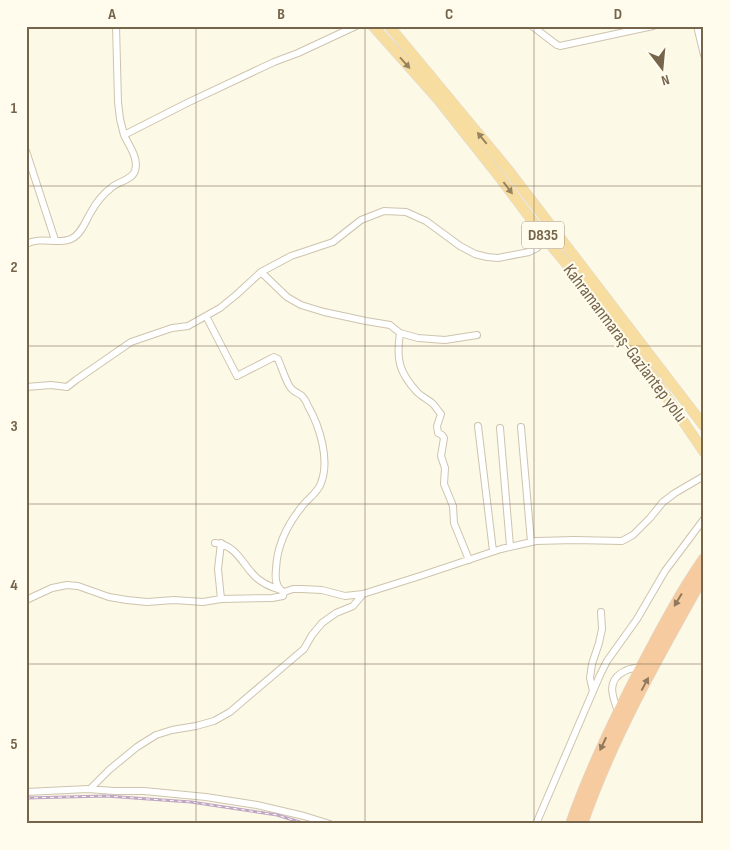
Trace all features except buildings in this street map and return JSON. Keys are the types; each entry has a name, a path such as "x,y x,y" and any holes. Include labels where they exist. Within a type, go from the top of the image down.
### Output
{"highway":[{"name":"Kahramanmaraş-Gaziantep yolu","path":"373,26 437,98 615,325 703,451"},
{"name":"Kahramanmaraş-Gaziantep yolu","path":"393,28 509,171 704,426"},
{"path":"570,824 595,761 641,667 704,558"},
{"path":"582,824 605,765 637,699 704,575"}],"street":[{"path":"26,244 40,240 73,239 77,236 104,194 135,173 136,161 124,135 120,119 116,26"},
{"path":"124,135 248,74 356,26"},
{"path":"532,26 560,46 653,26"},
{"path":"697,26 704,55"},
{"path":"26,151 54,240"},
{"path":"26,387 51,385 67,387 131,342 172,328 188,326 220,308 261,272 291,256 333,242 361,220 384,211 406,212 426,220 460,246 475,254 487,257 498,258 529,252 537,248 546,239"},
{"path":"261,272 287,297 301,305 333,314 390,325 400,334 418,338 445,340 477,335"},
{"path":"26,600 52,588 67,585 78,586 109,597 147,602 174,600 203,602 221,599 272,598 282,596 282,591 275,580 276,557 283,535 289,524 321,484 324,463 321,438 315,418 303,397 290,386 278,359 274,356 237,376 206,316"},
{"path":"400,334 398,363 418,393 433,404 441,414 437,426 438,433 444,438 441,456 445,468 444,484 453,506 454,523 469,560"},
{"path":"478,426 493,551"},
{"path":"521,427 531,542"},
{"path":"500,428 510,546"},
{"path":"221,599 218,543 234,550 252,574 270,587 282,591 293,589 322,590 346,596 362,594 510,546 536,541 622,541 633,535 663,502 704,476"},
{"path":"536,824 607,661 637,619 665,571 704,519"},
{"path":"90,789 109,770 137,747 156,735 214,721 230,712 304,649 322,623 353,606 362,594"},
{"path":"593,692 590,678 602,630 601,612"},
{"path":"619,712 612,687 614,678 625,670 641,667"},
{"path":"26,792 90,789 144,791 206,797 257,805 330,824"}],"railway":[{"path":"26,798 106,796 191,802 277,815 306,824"}]}
